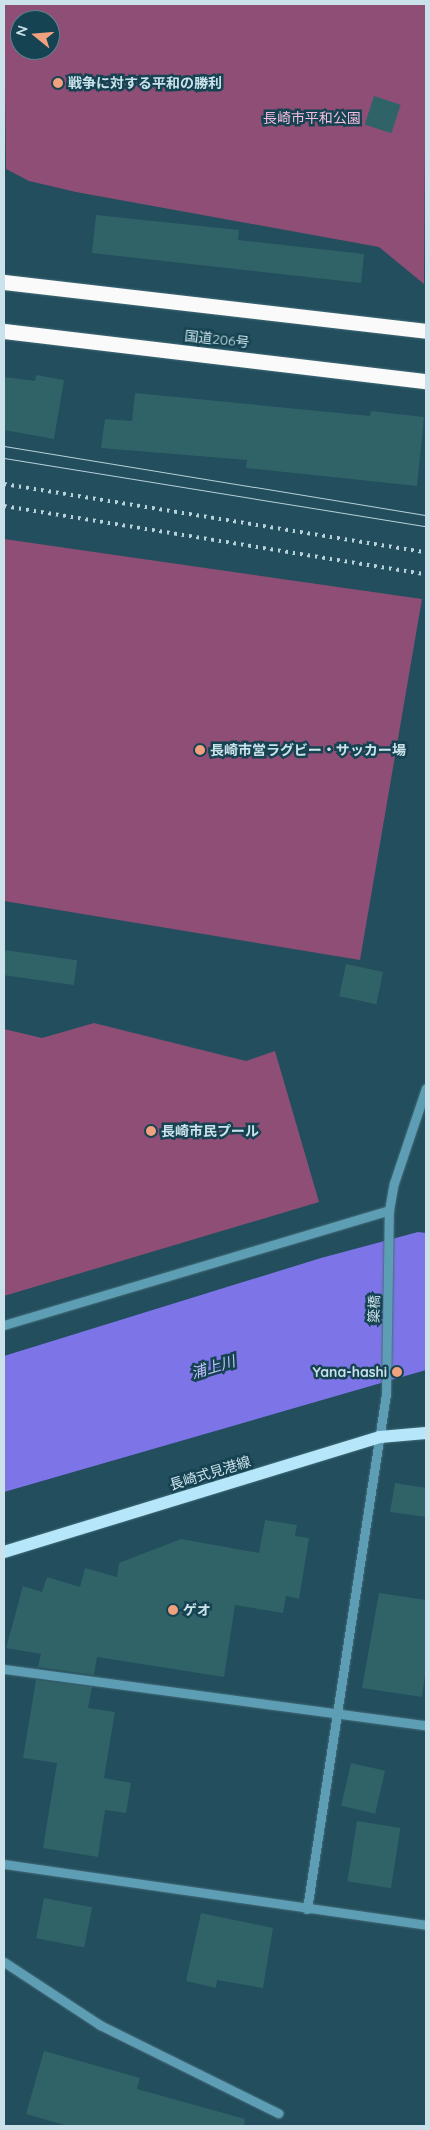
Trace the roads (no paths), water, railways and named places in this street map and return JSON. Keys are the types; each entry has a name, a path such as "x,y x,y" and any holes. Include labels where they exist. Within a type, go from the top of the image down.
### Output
{"highway":[{"path":"4,282 426,331"},
{"name":"国道206号","path":"4,331 426,382"}],"main road":[{"name":"長崎式見港線","path":"4,1552 380,1437 426,1433"}],"street":[{"name":"簗橋","path":"307,1909 335,1713 386,1394 389,1210 394,1183 426,1088"},
{"path":"4,1325 389,1210"},
{"path":"4,1669 426,1725"},
{"path":"4,1864 426,1925"},
{"path":"4,1962 100,2025 278,2113"}],"water":[{"name":"浦上川","path":"418,1232 426,1233 426,1370 4,1492 4,1356 321,1258"}],"tram line":[{"path":"4,446 426,515"},
{"path":"4,458 426,526"}],"railway":[{"path":"4,484 426,552"},
{"path":"4,506 426,574"}],"place":[{"name":"戦争に対する平和の勝利","path":"58,83"},
{"name":"長崎市営ラグビー・サッカー場","path":"200,750"},
{"name":"長崎市民プール","path":"151,1131"},
{"name":"Yana-hashi","path":"397,1372"},
{"name":"ゲオ","path":"173,1610"}],"park label":[{"name":"長崎市平和公園","path":"312,118"}]}
